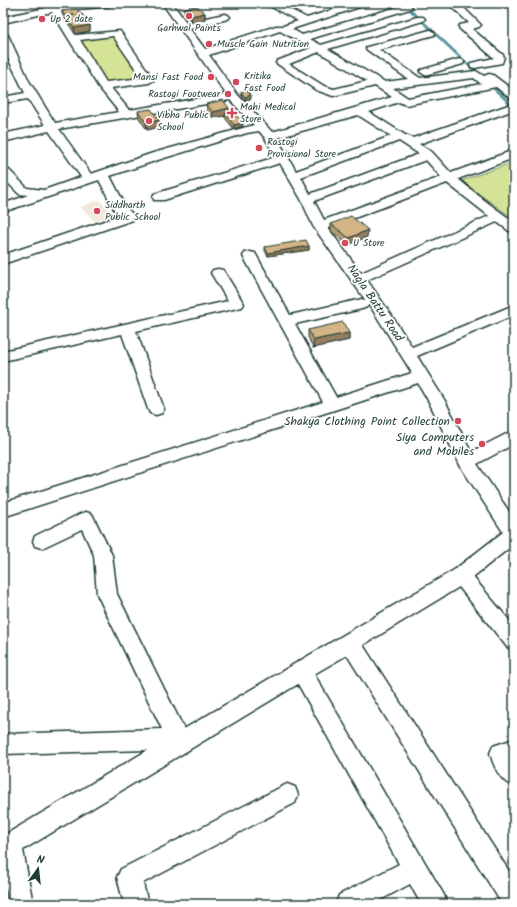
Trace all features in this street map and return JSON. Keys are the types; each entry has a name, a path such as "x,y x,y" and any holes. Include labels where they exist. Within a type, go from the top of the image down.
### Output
{"street":[{"path":"43,3 55,10 103,86 126,114"},
{"path":"3,20 55,10 110,3"},
{"name":"Nagla Battu Road","path":"167,3 234,96 266,131 284,158 320,226 385,316 409,354 437,401 467,462 514,534"},
{"path":"269,3 306,21"},
{"path":"338,3 348,8"},
{"path":"284,29 363,3"},
{"path":"293,176 400,137 413,142 513,103 493,85 475,65 498,61 499,57 464,27 476,25 453,3"},
{"path":"302,38 407,7"},
{"path":"183,26 225,17"},
{"path":"420,19 321,48 281,63 320,88 333,93 414,79 476,74 493,85"},
{"path":"204,53 280,28 321,48 406,102 493,85"},
{"path":"73,38 116,33 149,80 103,86"},
{"path":"414,79 371,49 430,33"},
{"path":"3,35 8,59 52,127 88,178 103,175"},
{"path":"414,79 459,62"},
{"path":"3,100 31,95"},
{"path":"3,138 52,127 234,96"},
{"path":"3,208 103,175 153,155 245,130 266,131 360,111 400,98"},
{"path":"360,111 428,155 450,179 514,228"},
{"path":"307,199 428,155"},
{"path":"320,226 512,157"},
{"path":"159,197 284,158"},
{"path":"3,171 23,191 45,194"},
{"path":"3,260 128,216 120,209 103,175"},
{"path":"358,279 498,217"},
{"path":"250,256 332,404"},
{"path":"3,356 237,304 218,273"},
{"path":"285,321 362,304"},
{"path":"409,354 514,310"},
{"path":"128,328 156,409"},
{"path":"3,510 421,376"},
{"path":"467,462 514,436"},
{"path":"42,541 86,519 103,555 107,594 183,739"},
{"path":"21,904 7,847 183,739 302,671 461,576 514,534"},
{"path":"461,576 514,641"},
{"path":"350,642 514,901"},
{"path":"302,671 435,904"},
{"path":"3,744 183,739"},
{"path":"514,749 501,754 504,762 514,776"},
{"path":"136,904 128,877 287,795"},
{"path":"348,904 414,869"}],"shaded area":[{"name":"Siddharth Public School","path":"99,200 114,215 95,221 80,207"}],"green space":[{"path":"113,35 139,77 105,83 81,40"},
{"path":"511,163 514,165 514,219 461,181"}],"building":[{"path":"197,6 205,13 191,16 184,8"},
{"path":"77,9 80,14 66,16 67,19 62,11"},
{"path":"82,14 90,25 74,28 66,16"},
{"path":"247,91 251,95 245,97 241,92"},
{"path":"223,100 229,108 213,112 206,104"},
{"path":"151,109 159,120 146,123 138,111"},
{"path":"233,112 243,123 234,125 225,114"},
{"path":"351,216 368,230 349,238 331,224"},
{"path":"306,240 309,246 268,253 265,247"},
{"path":"343,322 349,333 314,340 308,330"}],"waterway":[{"path":"403,3 479,75"},
{"path":"489,84 514,107"}],"place":[{"name":"Garhwal Paints","path":"189,16"},
{"name":"Up 2 date","path":"42,19"},
{"name":"Muscle Gain Nutrition","path":"209,44"},
{"name":"Mansi Fast Food","path":"211,77"},
{"name":"Kritika Fast Food","path":"236,82"},
{"name":"Rastogi Footwear","path":"228,94"},
{"name":"Mahi Medical Store","path":"232,113"},
{"name":"Vibha Public School","path":"149,121"},
{"name":"Rastogi Provisional Store","path":"259,148"},
{"name":"Siddharth Public School","path":"97,211"},
{"name":"U Store","path":"345,243"},
{"name":"Shakya Clothing Point Collection","path":"458,421"},
{"name":"Siya Computers and Mobiles","path":"482,444"}]}
